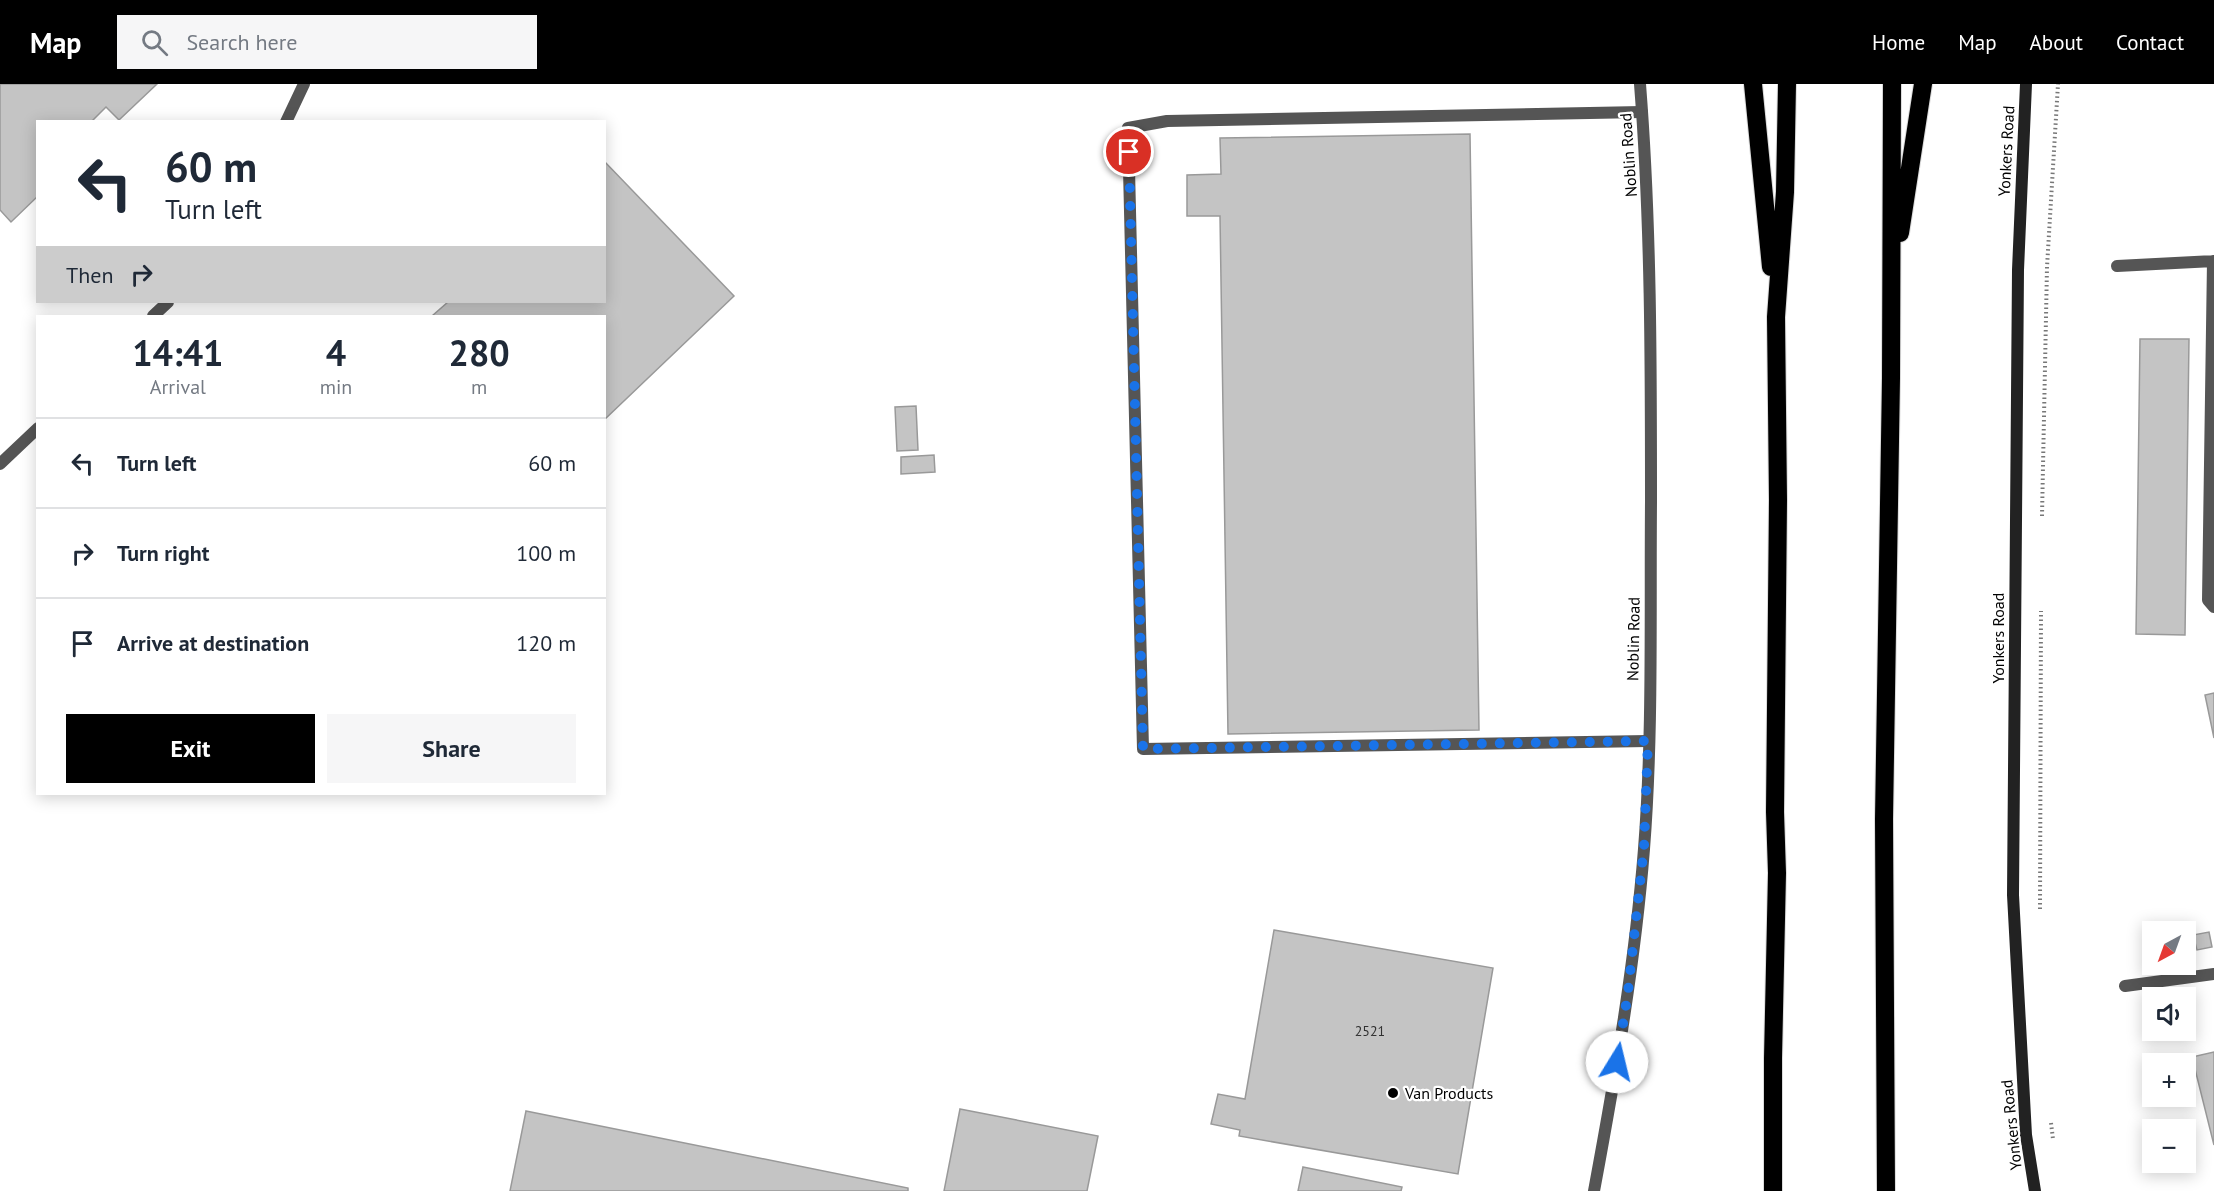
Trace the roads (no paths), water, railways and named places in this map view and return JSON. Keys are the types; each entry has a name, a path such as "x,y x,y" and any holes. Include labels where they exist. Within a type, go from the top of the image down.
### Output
{"highway":[{"path":"1753,84 1776,317"},
{"path":"1773,1191 1777,873 1775,812 1778,512 1776,317 1785,192 1787,84"},
{"path":"1886,1191 1884,819 1892,288 1892,84"},
{"path":"1892,288 1923,84"}],"main road":[{"name":"Yonkers Road","path":"2026,84 2018,270 2014,539 2013,895 2026,1135 2035,1191"}],"street":[{"path":"287,120 304,84"},
{"name":"Noblin Road","path":"1594,1191 1628,992 1644,847 1648,741 1651,290 1648,186 1640,84"},
{"path":"1642,112 1167,121 1128,128 1143,749 1648,741"},
{"path":"2117,266 2213,261 2212,542 2208,600 2214,607"},
{"path":"154,315 167,303"},
{"path":"0,464 36,430"},
{"path":"2125,986 2214,974"}],"place":[{"name":"Van Products","path":"1393,1093"}]}
